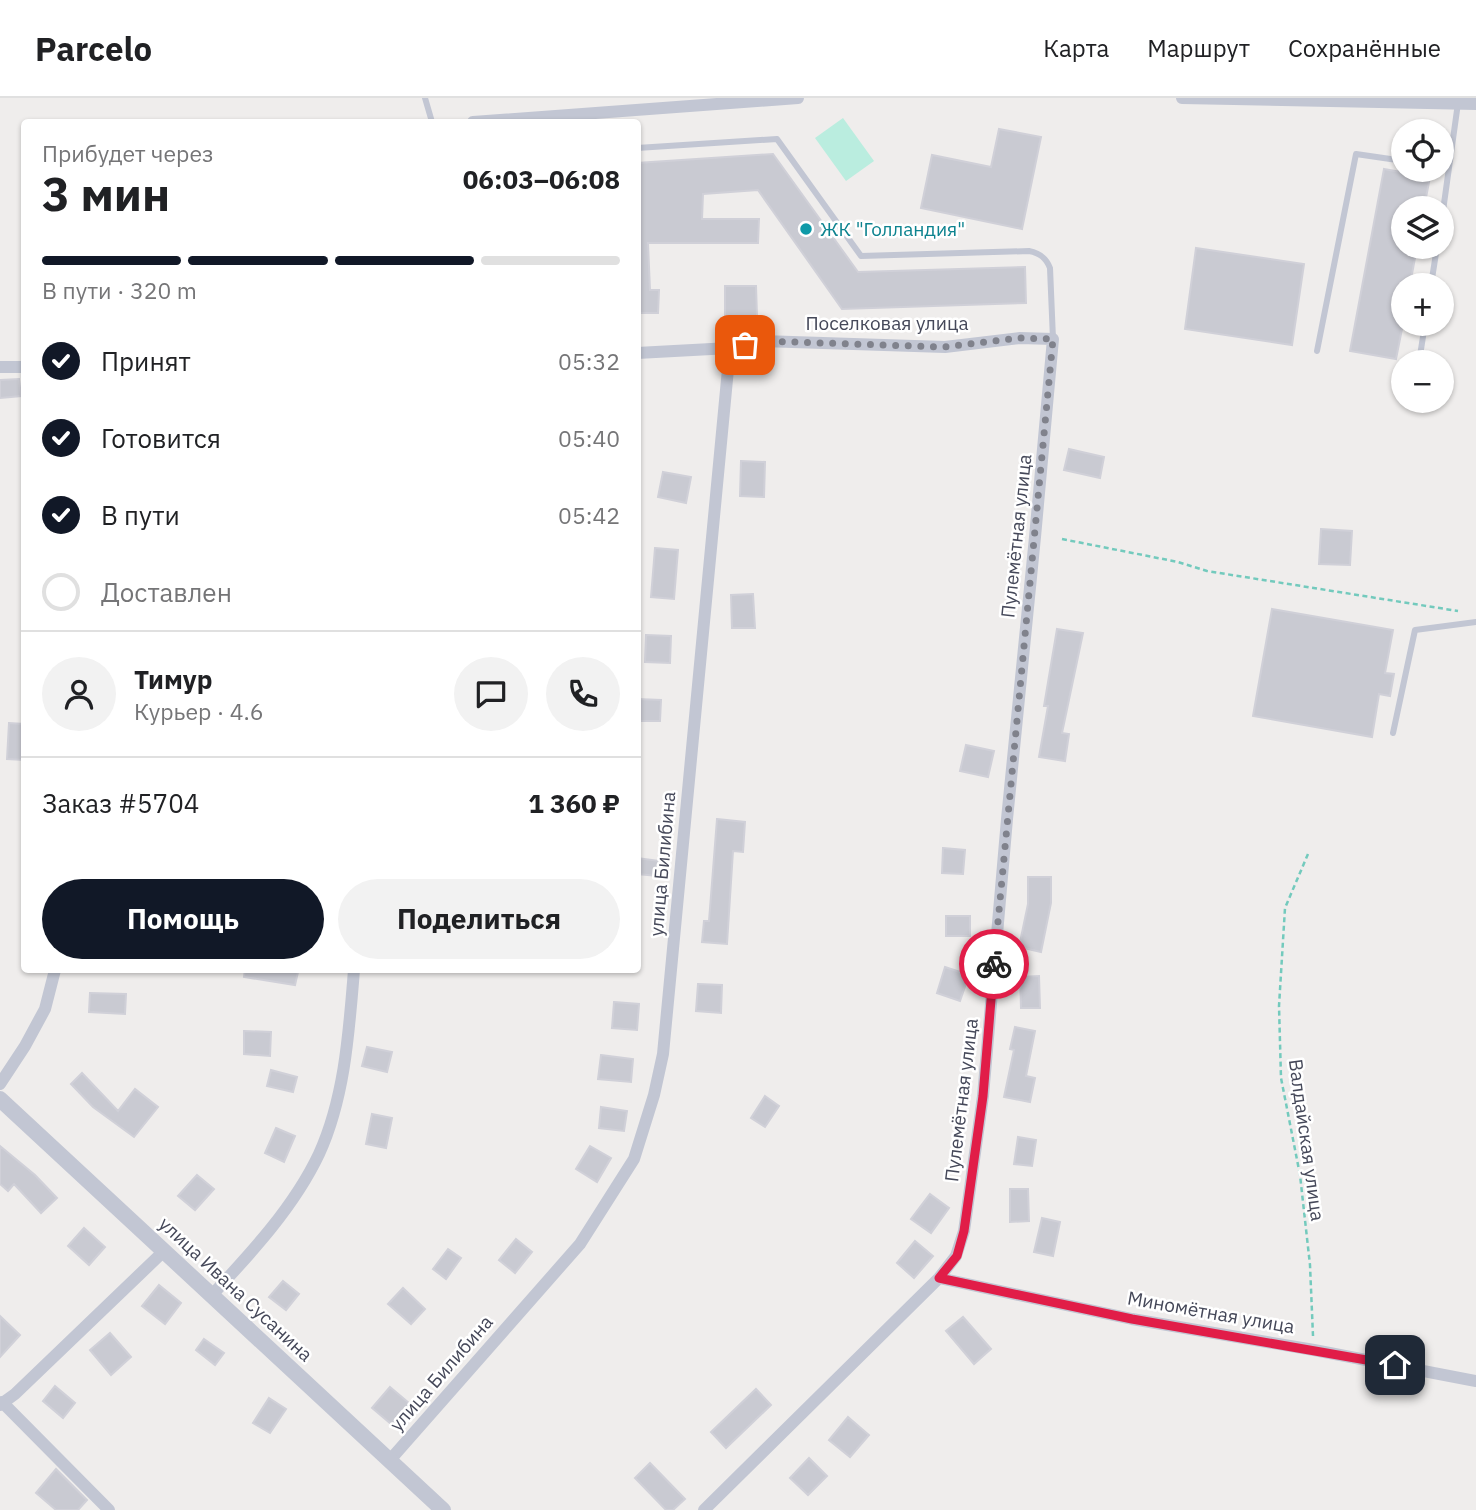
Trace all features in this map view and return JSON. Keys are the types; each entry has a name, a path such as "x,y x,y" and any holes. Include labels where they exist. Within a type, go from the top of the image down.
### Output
{"street":[{"path":"537,119 798,98"},
{"path":"1182,98 1476,104"},
{"name":"Поселковая улица","path":"641,352 730,348 761,341 944,347 1020,338 1053,339"},
{"name":"Пулемётная улица","path":"704,1510 939,1278 957,1256 964,1231 983,1096 1053,339"},
{"name":"улица Билибина","path":"390,1460 580,1244 634,1159 654,1095 665,1040 730,348"},
{"path":"0,367 21,367"},
{"path":"0,1084 45,1009 53,973"},
{"path":"212,1295 250,1254 292,1198 318,1155 333,1115 342,1070 354,973"},
{"name":"улица Ивана Сусанина","path":"0,1099 443,1510"},
{"path":"109,1510 1,1403 15,1394 164,1251"},
{"name":"Миномётная улица","path":"939,1278 1132,1319 1476,1381"}],"lane":[{"path":"425,98 431,119"},
{"path":"1454,135 1458,103"},
{"path":"641,148 777,139 861,256 1029,251 1036,253 1047,261 1051,268 1053,339"},
{"path":"1317,351 1356,155 1391,159"},
{"path":"1393,733 1415,630 1476,622"}],"path":[{"path":"1062,539 1178,562 1207,571 1455,610 1466,616"},
{"name":"Валдайская улица","path":"1308,854 1285,908 1279,1006 1282,1078 1300,1175 1310,1265 1314,1350"}],"green space":[{"path":"843,118 874,161 846,181 815,138"}],"building":[{"path":"999,129 1041,137 1022,229 921,208 932,155 991,167"},
{"name":"ЖК \"Голландия\"","path":"773,154 858,272 1025,267 1026,303 842,309 758,190 703,194 702,219 759,219 758,243 648,243 650,290 659,290 658,313 641,313 641,163"},
{"path":"1384,169 1391,170 1391,182 1429,182 1426,196 1391,196 1391,259 1415,259 1412,273 1391,273 1391,336 1401,336 1398,350 1391,350 1391,358 1350,351"},
{"path":"1196,248 1304,264 1292,345 1185,329"},
{"path":"725,286 756,286 757,316 725,316"},
{"path":"19,379 21,396 0,398 0,380"},
{"path":"1069,449 1104,457 1100,478 1064,470"},
{"path":"741,461 765,462 764,497 740,496"},
{"path":"663,472 691,477 686,503 658,497"},
{"path":"1321,529 1352,531 1350,565 1319,564"},
{"path":"655,548 678,550 674,599 651,597"},
{"path":"753,594 755,628 732,628 731,595"},
{"path":"1272,609 1393,630 1385,673 1394,674 1390,696 1379,694 1372,737 1253,716"},
{"path":"1057,629 1083,633 1062,733 1069,734 1065,761 1039,757 1048,706 1044,706"},
{"path":"646,635 671,636 670,663 645,662"},
{"path":"641,699 661,700 660,721 641,721"},
{"path":"9,723 21,724 21,760 7,759"},
{"path":"966,745 994,751 988,777 960,771"},
{"path":"717,819 745,822 743,852 733,851 727,944 702,942 704,921 709,921"},
{"path":"943,848 965,850 963,874 942,873"},
{"path":"641,859 660,861 658,876 641,874"},
{"path":"1028,877 1051,877 1051,903 1041,952 1019,947 1028,904"},
{"path":"946,916 970,916 970,936 946,936"},
{"path":"945,967 969,975 960,1001 937,993"},
{"path":"245,973 298,973 295,985 244,977"},
{"path":"1039,976 1040,1008 1021,1008 1020,977"},
{"path":"698,984 722,985 721,1013 696,1011"},
{"path":"90,993 126,994 125,1014 89,1012"},
{"path":"614,1002 639,1004 637,1030 612,1028"},
{"path":"1015,1027 1035,1031 1026,1076 1035,1078 1030,1102 1004,1097 1014,1050 1010,1049"},
{"path":"244,1031 271,1032 270,1056 244,1054"},
{"path":"367,1047 392,1052 387,1072 362,1066"},
{"path":"601,1055 633,1059 631,1082 598,1079"},
{"path":"271,1070 297,1077 293,1092 267,1086"},
{"path":"82,1073 118,1111 135,1089 158,1107 134,1137 93,1107 71,1084"},
{"path":"765,1096 779,1106 765,1127 751,1118"},
{"path":"601,1107 627,1111 624,1131 599,1128"},
{"path":"372,1114 392,1118 386,1148 366,1144"},
{"path":"276,1128 295,1136 284,1162 265,1153"},
{"path":"1018,1137 1036,1140 1032,1166 1014,1164"},
{"path":"0,1146 35,1175 57,1198 41,1213 14,1184 8,1191 0,1184"},
{"path":"590,1146 611,1158 597,1182 576,1169"},
{"path":"197,1175 214,1189 195,1210 178,1196"},
{"path":"1010,1189 1028,1189 1029,1221 1010,1222"},
{"path":"930,1194 949,1208 931,1233 911,1219"},
{"path":"1042,1218 1060,1222 1053,1256 1034,1252"},
{"path":"84,1228 105,1247 89,1265 68,1246"},
{"path":"516,1239 532,1252 515,1273 499,1260"},
{"path":"915,1241 933,1256 914,1278 897,1263"},
{"path":"448,1249 461,1258 446,1279 433,1269"},
{"path":"283,1281 299,1294 286,1310 269,1297"},
{"path":"159,1285 181,1303 165,1324 142,1306"},
{"path":"403,1288 425,1309 411,1324 388,1304"},
{"path":"0,1316 20,1335 0,1357"},
{"path":"963,1317 991,1349 974,1364 946,1331"},
{"path":"110,1333 131,1357 111,1375 90,1350"},
{"path":"204,1339 224,1353 215,1365 196,1350"},
{"path":"55,1386 75,1403 63,1418 43,1401"},
{"path":"390,1387 415,1408 397,1429 372,1408"},
{"path":"756,1389 771,1405 726,1448 711,1432"},
{"path":"269,1398 286,1409 270,1433 253,1423"},
{"path":"848,1417 869,1435 850,1457 829,1440"},
{"path":"809,1458 827,1476 808,1495 790,1478"},
{"path":"650,1463 685,1499 673,1510 666,1510 635,1478"},
{"path":"56,1469 87,1500 78,1510 56,1510 36,1493"}],"way so far":[{"path":"745,345 761,341 944,347 1020,338 1053,339 994,964"}],"place":[{"name":"ЖК \"Голландия\"","path":"806,229"}],"route":[{"path":"994,964 983,1096 964,1231 957,1256 939,1278 1132,1319 1395,1365"}]}
